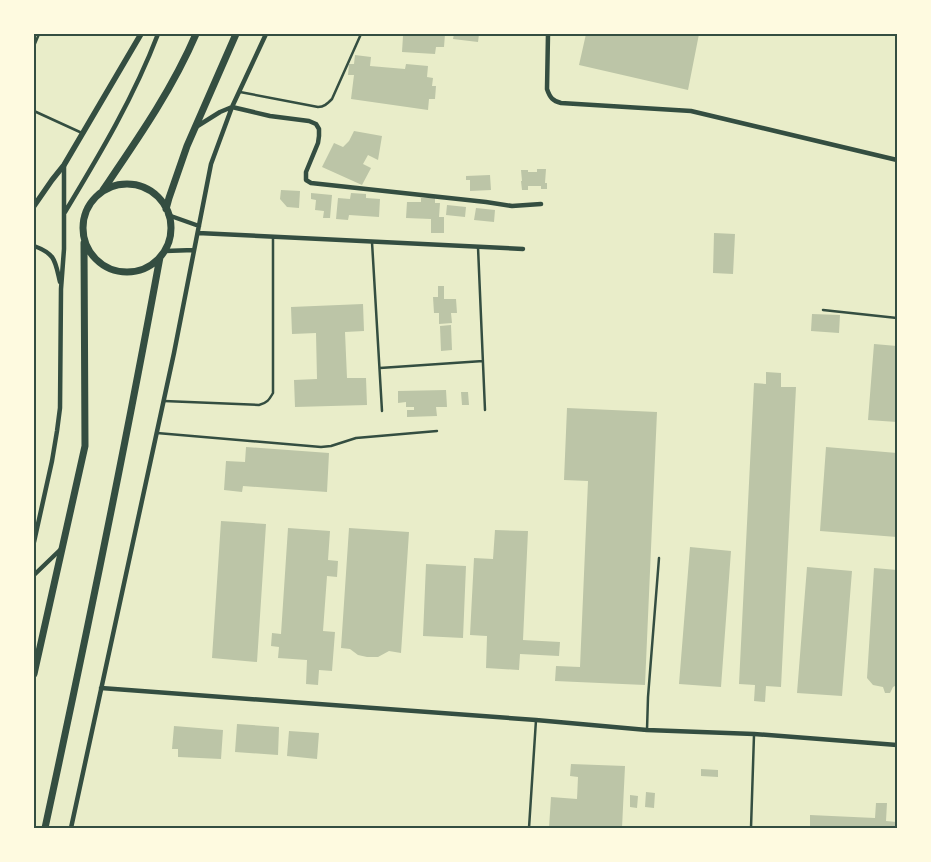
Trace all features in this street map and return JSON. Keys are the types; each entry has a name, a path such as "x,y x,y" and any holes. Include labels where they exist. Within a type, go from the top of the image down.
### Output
{"main road":[{"path":"103,190 148,123 187,56 196,34"},
{"path":"167,212 169,198 187,146 236,34"},
{"path":"34,674 85,446 84,244 82,221 94,197 103,190 115,185 139,185 155,194 167,212 171,232 163,254 78,676 45,828"},
{"path":"84,244 100,265 120,273 142,271 155,263 163,254"}],"street":[{"path":"34,206 64,165 141,34"},
{"path":"64,213 129,100 158,34"},
{"path":"71,828 164,400 211,164 232,107 266,34"},
{"path":"548,34 547,90 553,101 691,111 897,160"},
{"path":"195,128 220,112 232,107 270,116 309,121 316,124 319,129 318,144 306,172 306,180 311,183 512,206 541,204"},
{"path":"34,542 58,431 60,408 64,165"},
{"path":"167,212 199,226"},
{"path":"198,234 523,249"},
{"path":"34,246 53,256 61,288"},
{"path":"163,254 194,250"},
{"path":"34,575 62,549"},
{"path":"101,688 647,730 754,734 897,744"}],"lane":[{"path":"34,46 39,34"},
{"path":"239,92 323,107 332,99 361,34"},
{"path":"34,111 82,133"},
{"path":"164,400 259,405 266,403 270,399 273,393 273,237"},
{"path":"372,242 382,410"},
{"path":"478,247 485,410"},
{"path":"823,310 897,318"},
{"path":"380,368 483,362"},
{"path":"157,433 321,447 331,446 356,438 437,431"},
{"path":"647,730 659,558"},
{"path":"529,828 536,720"},
{"path":"751,828 754,734"}],"building":[{"path":"410,34 445,34 444,47 436,47 435,54 402,52 403,36 410,36"},
{"path":"454,34 479,34 478,42 453,39"},
{"path":"586,34 699,34 688,90 579,65"},
{"path":"355,55 371,57 370,66 405,69 406,64 428,66 427,77 433,78 432,86 436,86 435,99 429,99 428,110 351,99 354,75 348,75 349,64 354,64"},
{"path":"354,131 382,136 378,160 368,155 363,164 371,168 362,185 322,167 334,143 343,147 349,141"},
{"path":"537,169 546,169 545,183 547,183 547,189 541,189 541,186 528,186 528,190 522,190 521,170 537,172"},
{"path":"490,175 491,190 470,191 470,180 466,180 466,176"},
{"path":"281,190 300,191 299,208 287,207 280,199"},
{"path":"311,193 332,195 330,218 323,218 324,211 315,210 316,200 311,199"},
{"path":"351,193 366,194 366,198 380,199 379,217 349,215 348,220 336,219 338,198 350,199"},
{"path":"421,198 435,198 435,203 440,203 439,217 444,217 444,233 431,233 431,219 406,218 407,202 421,202"},
{"path":"447,205 466,207 465,217 446,215"},
{"path":"476,208 495,210 494,222 474,220"},
{"path":"714,233 735,234 733,274 713,273"},
{"path":"438,286 444,286 444,299 456,299 457,313 451,313 452,323 439,324 439,313 434,313 433,297 438,297"},
{"path":"363,304 364,331 345,332 347,378 366,378 367,405 295,407 294,380 317,379 316,333 292,334 291,307"},
{"path":"812,314 840,315 839,333 811,331"},
{"path":"451,325 452,350 441,351 440,326"},
{"path":"874,344 897,346 897,422 868,420"},
{"path":"766,372 781,373 781,387 796,387 781,687 766,686 765,702 754,701 755,685 739,684 754,383 766,384"},
{"path":"446,390 447,407 436,407 437,416 407,417 407,410 414,410 414,407 406,407 406,402 398,403 398,391"},
{"path":"461,392 468,392 469,405 462,405"},
{"path":"567,408 657,412 645,685 555,681 556,666 580,667 588,481 564,480"},
{"path":"246,447 329,453 327,492 243,486 242,492 224,490 226,461 245,462"},
{"path":"826,447 897,453 897,537 820,531"},
{"path":"221,521 266,524 257,662 212,658"},
{"path":"288,528 330,531 328,560 338,561 337,577 327,576 323,631 335,632 332,671 319,670 318,685 306,684 307,660 278,658 279,647 271,646 272,633 281,634"},
{"path":"349,528 409,532 401,653 389,651 378,657 367,657 358,655 350,649 341,648"},
{"path":"495,530 528,531 523,640 560,642 559,656 520,654 519,670 486,668 487,636 470,635 474,558 493,559"},
{"path":"690,547 731,551 721,687 679,684"},
{"path":"426,564 466,566 463,638 423,636"},
{"path":"807,567 852,571 842,696 797,693"},
{"path":"874,568 897,570 897,685 893,687 890,693 885,693 883,687 873,685 867,678"},
{"path":"237,724 279,727 278,755 235,752"},
{"path":"174,726 223,730 221,759 178,757 178,749 172,749"},
{"path":"289,731 319,733 317,759 287,756"},
{"path":"571,764 625,766 622,828 549,828 551,797 577,799 578,777 570,776"},
{"path":"701,769 718,770 718,777 701,776"},
{"path":"646,792 655,793 654,808 645,807"},
{"path":"630,795 638,796 637,808 630,807"},
{"path":"876,803 887,803 886,821 897,822 897,828 810,828 810,815 875,818"}]}
